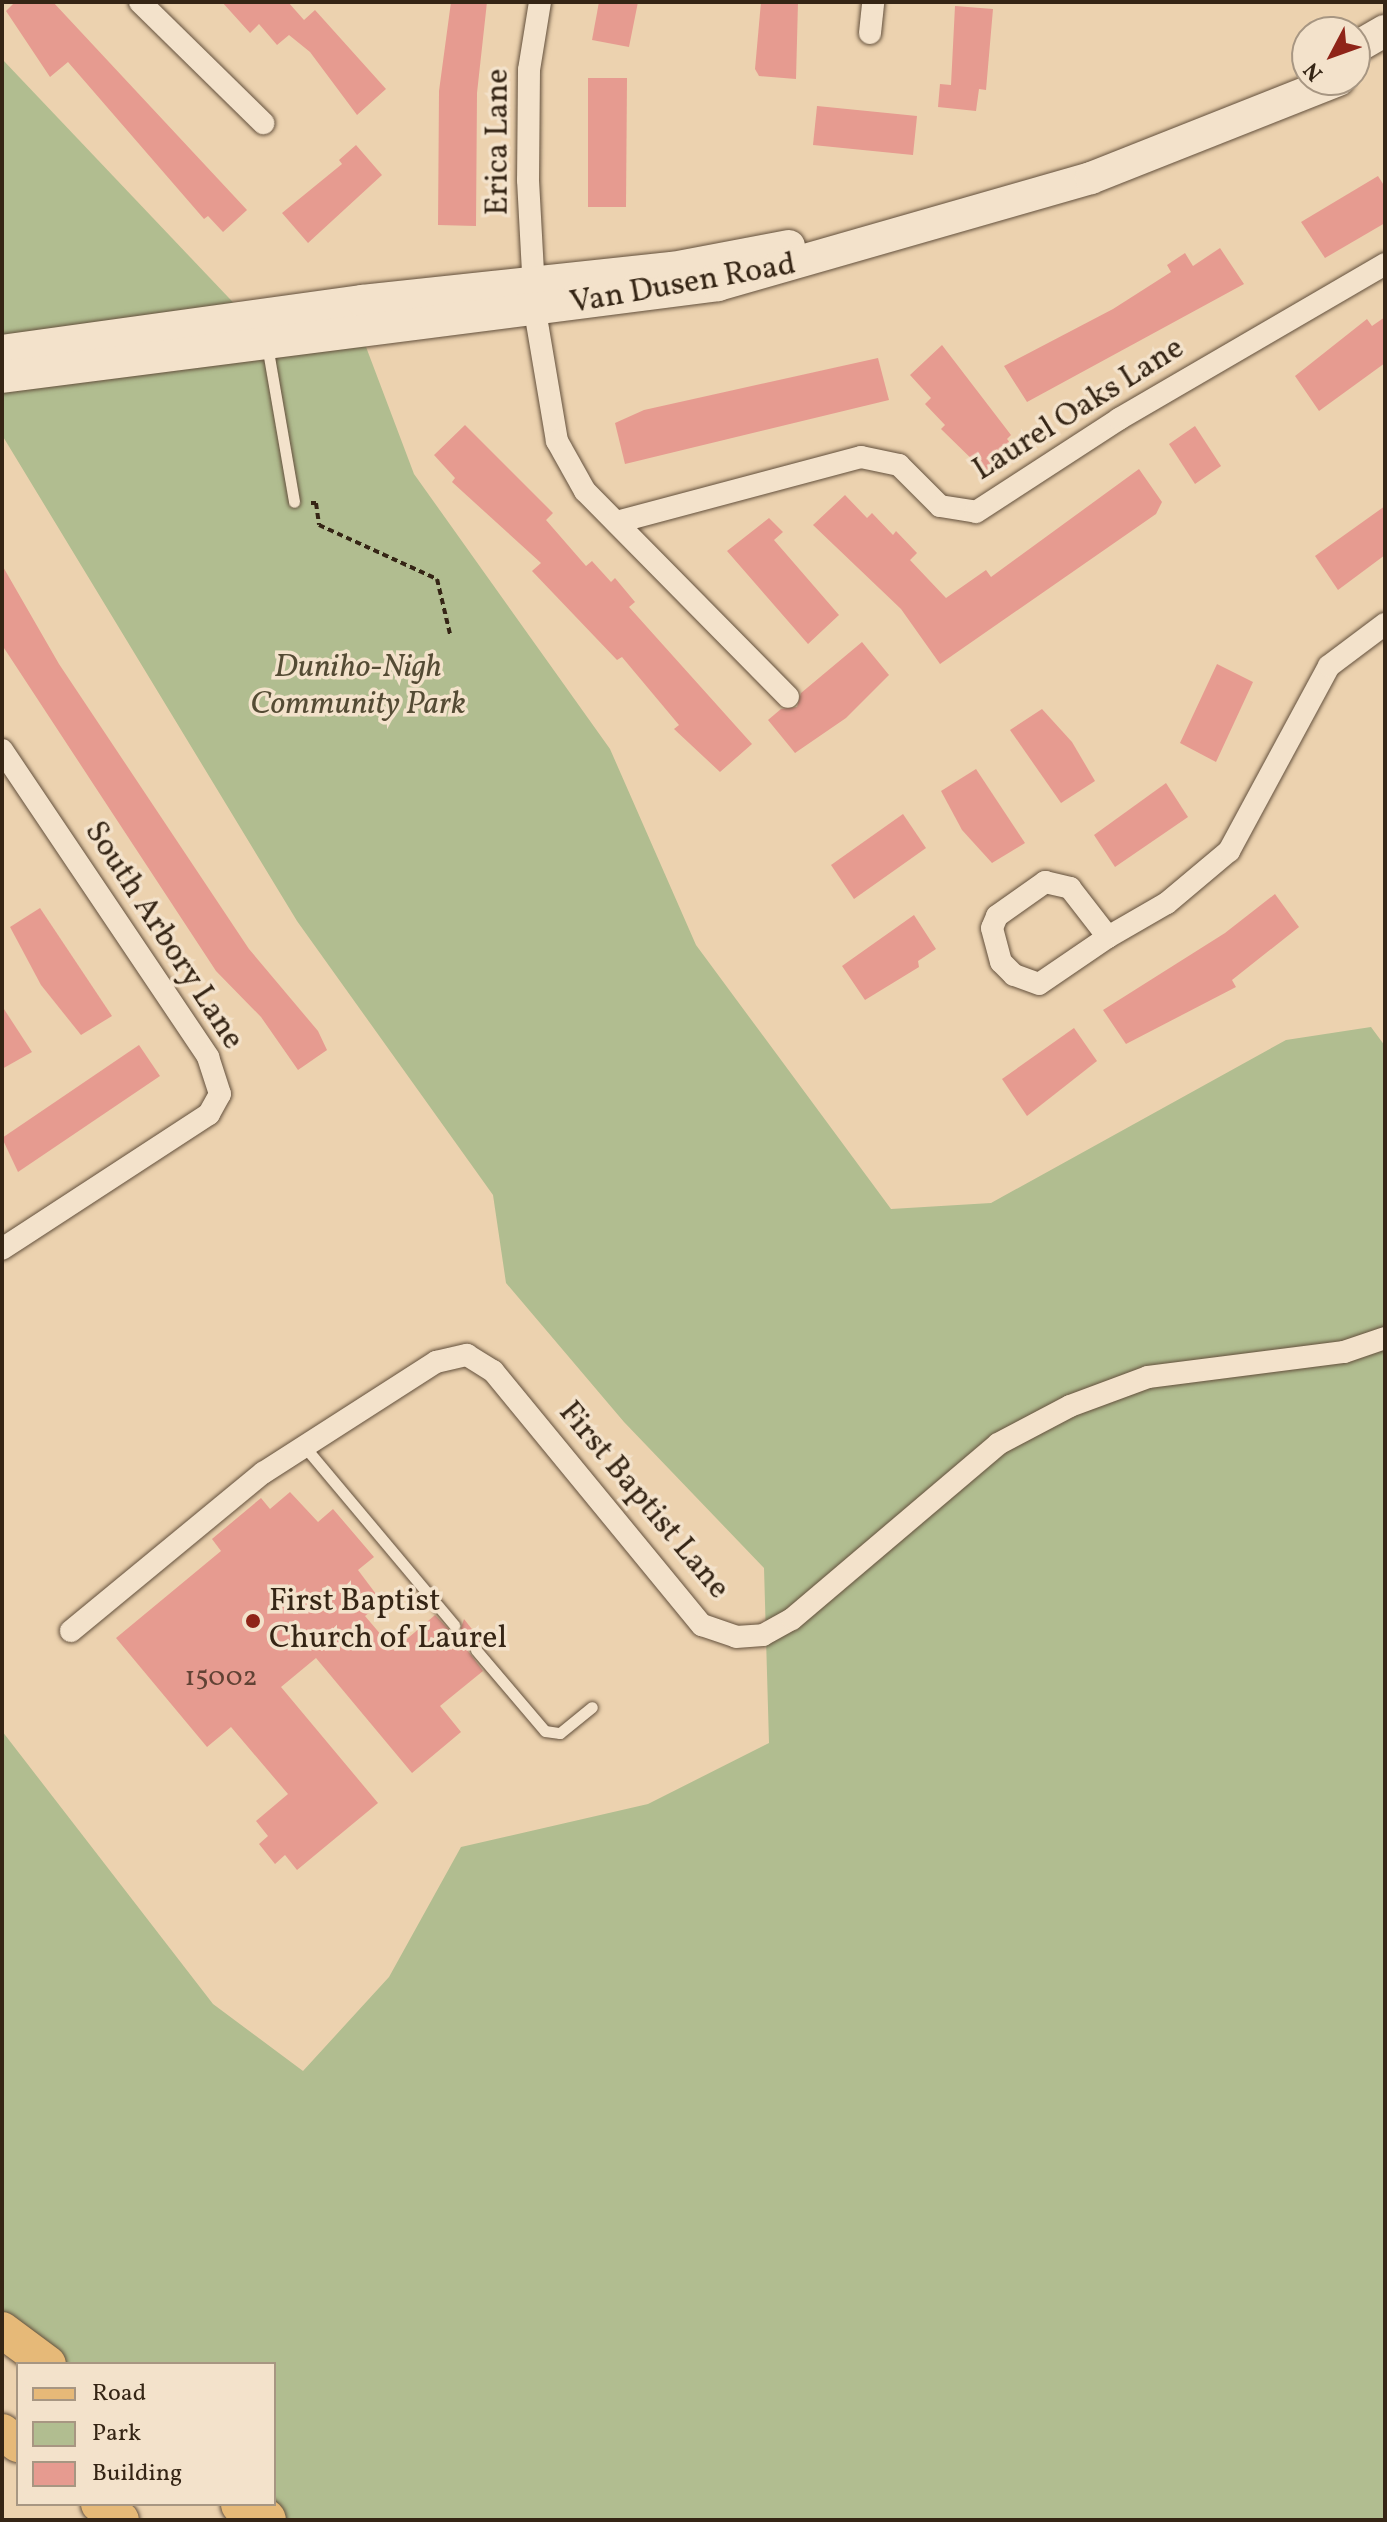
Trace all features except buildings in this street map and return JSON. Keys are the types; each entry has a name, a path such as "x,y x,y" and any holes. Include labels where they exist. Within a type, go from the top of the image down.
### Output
{"highway":[{"path":"245,2506 265,2520"}],"main road":[{"name":"Van Dusen Road","path":"534,297 891,222 1114,154 1291,79"},
{"name":"Van Dusen Road","path":"2,351 266,328 534,297 718,285 988,212 1189,143 1300,96"},
{"name":"Van Dusen Road","path":"2,377 266,328"},
{"path":"2,2330 45,2362"},
{"path":"102,2506 121,2520"},
{"path":"237,2506 256,2520"}],"street":[{"path":"140,2 263,123"},
{"name":"Erica Lane","path":"534,297 527,111 540,2"},
{"path":"870,33 873,2"},
{"name":"Laurel Oaks Lane","path":"617,522 861,457 899,465 940,506 976,512 1119,419 1385,264"},
{"path":"534,297 557,441 585,491 788,697"},
{"path":"1108,937 1059,883 1045,882 1027,893 997,916 992,928 1001,962 1014,975 1039,984 1108,937 1167,903 1229,851 1329,666 1385,624"},
{"name":"South Arbory Lane","path":"2,750 208,1057 220,1094 209,1114 2,1249"},
{"name":"First Baptist Lane","path":"71,1631 216,1509 304,1446 436,1362 467,1355 493,1371 702,1625 736,1637 763,1635 792,1619 998,1444 1070,1406 1148,1377 1344,1352 1385,1338"}],"lane":[{"path":"266,328 294,502"},
{"path":"304,1446 454,1625"},
{"path":"476,1650 545,1731 560,1733 592,1707"}],"path":[{"path":"294,502 316,503 319,525 437,579 450,634"}],"green space":[{"path":"2,59 247,317 2,350"},
{"name":"Duniho-Nigh Community Park","path":"360,331 414,474 610,749 696,945 891,1209 991,1203 1286,1040 1371,1027 1385,1046 1385,2520 265,2520 273,2506 276,2506 276,2362 45,2362 2,2330 2,1731 213,2004 303,2071 389,1977 461,1847 648,1804 769,1743 764,1568 624,1422 506,1283 493,1195 297,921 2,435 2,377"}],"place":[{"name":"First Baptist Church of Laurel","path":"253,1621"}]}
